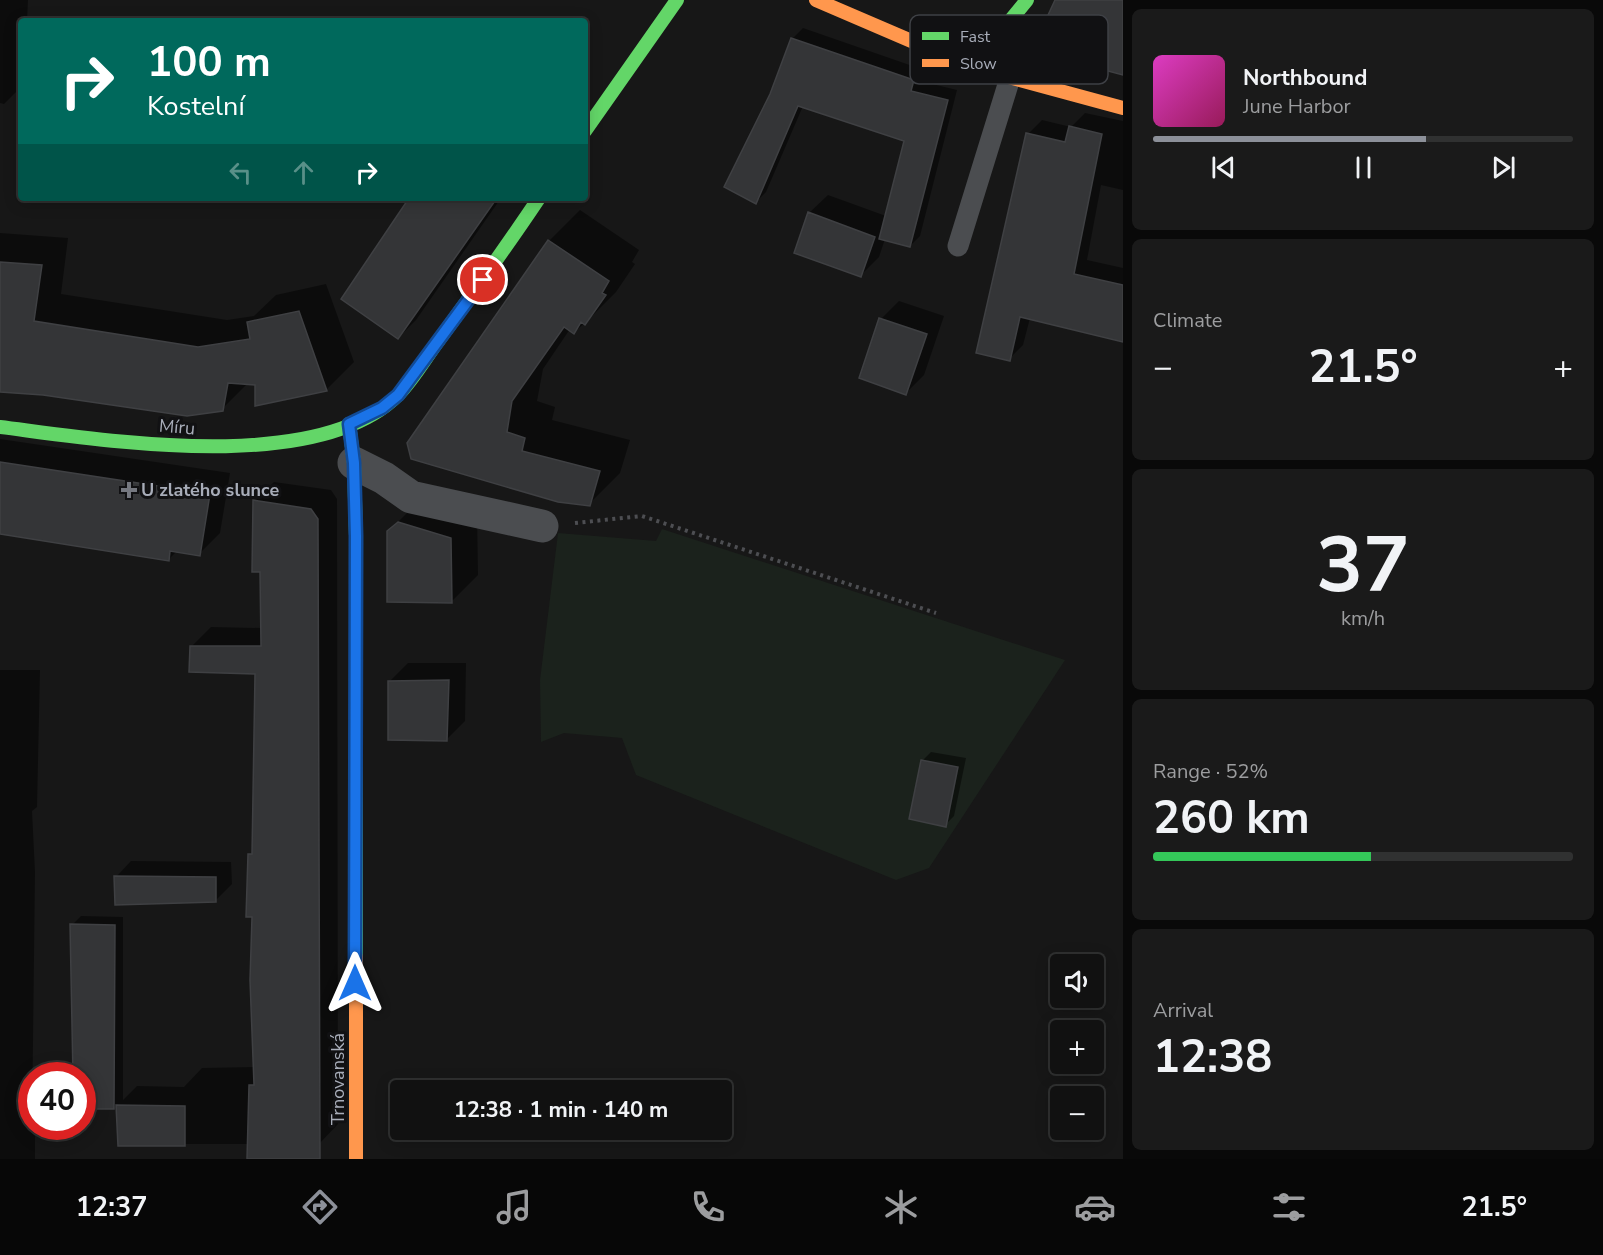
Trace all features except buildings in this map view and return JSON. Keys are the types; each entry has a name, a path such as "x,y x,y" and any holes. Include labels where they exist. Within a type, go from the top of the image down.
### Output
{"street":[{"path":"588,127 676,0"},
{"path":"816,0 910,40"},
{"path":"1015,15 1027,0"},
{"path":"1033,84 1123,108"},
{"name":"Míru","path":"0,427 209,448 274,443 313,436 349,424 382,408 398,395 497,261 537,201"},
{"name":"Trnovanská","path":"349,424 354,463 356,1159"},
{"path":"354,463 384,478 411,497 542,526"}],"lane":[{"path":"958,246 1008,84"}],"path":[{"path":"542,526 642,516 936,613"}],"shaded area":[{"path":"662,529 1065,660 929,868 896,880 636,775 622,738 564,733 541,742 540,680 558,533 656,541"}],"traffic: fast":[{"path":"588,127 677,0"},
{"path":"1015,15 1027,0"},
{"path":"0,427 95,439 208,446 264,444 316,436 362,420 398,395 409,382 537,201"},
{"path":"349,424 354,463 356,536 356,957"}],"traffic: slow":[{"path":"816,0 910,40"},
{"path":"1035,84 1123,108"},
{"path":"356,957 356,1159"}],"place":[{"name":"U zlatého slunce","path":"129,490"}],"route":[{"path":"355,983 356,536 354,463 349,424 382,408 398,395 483,280"}]}
